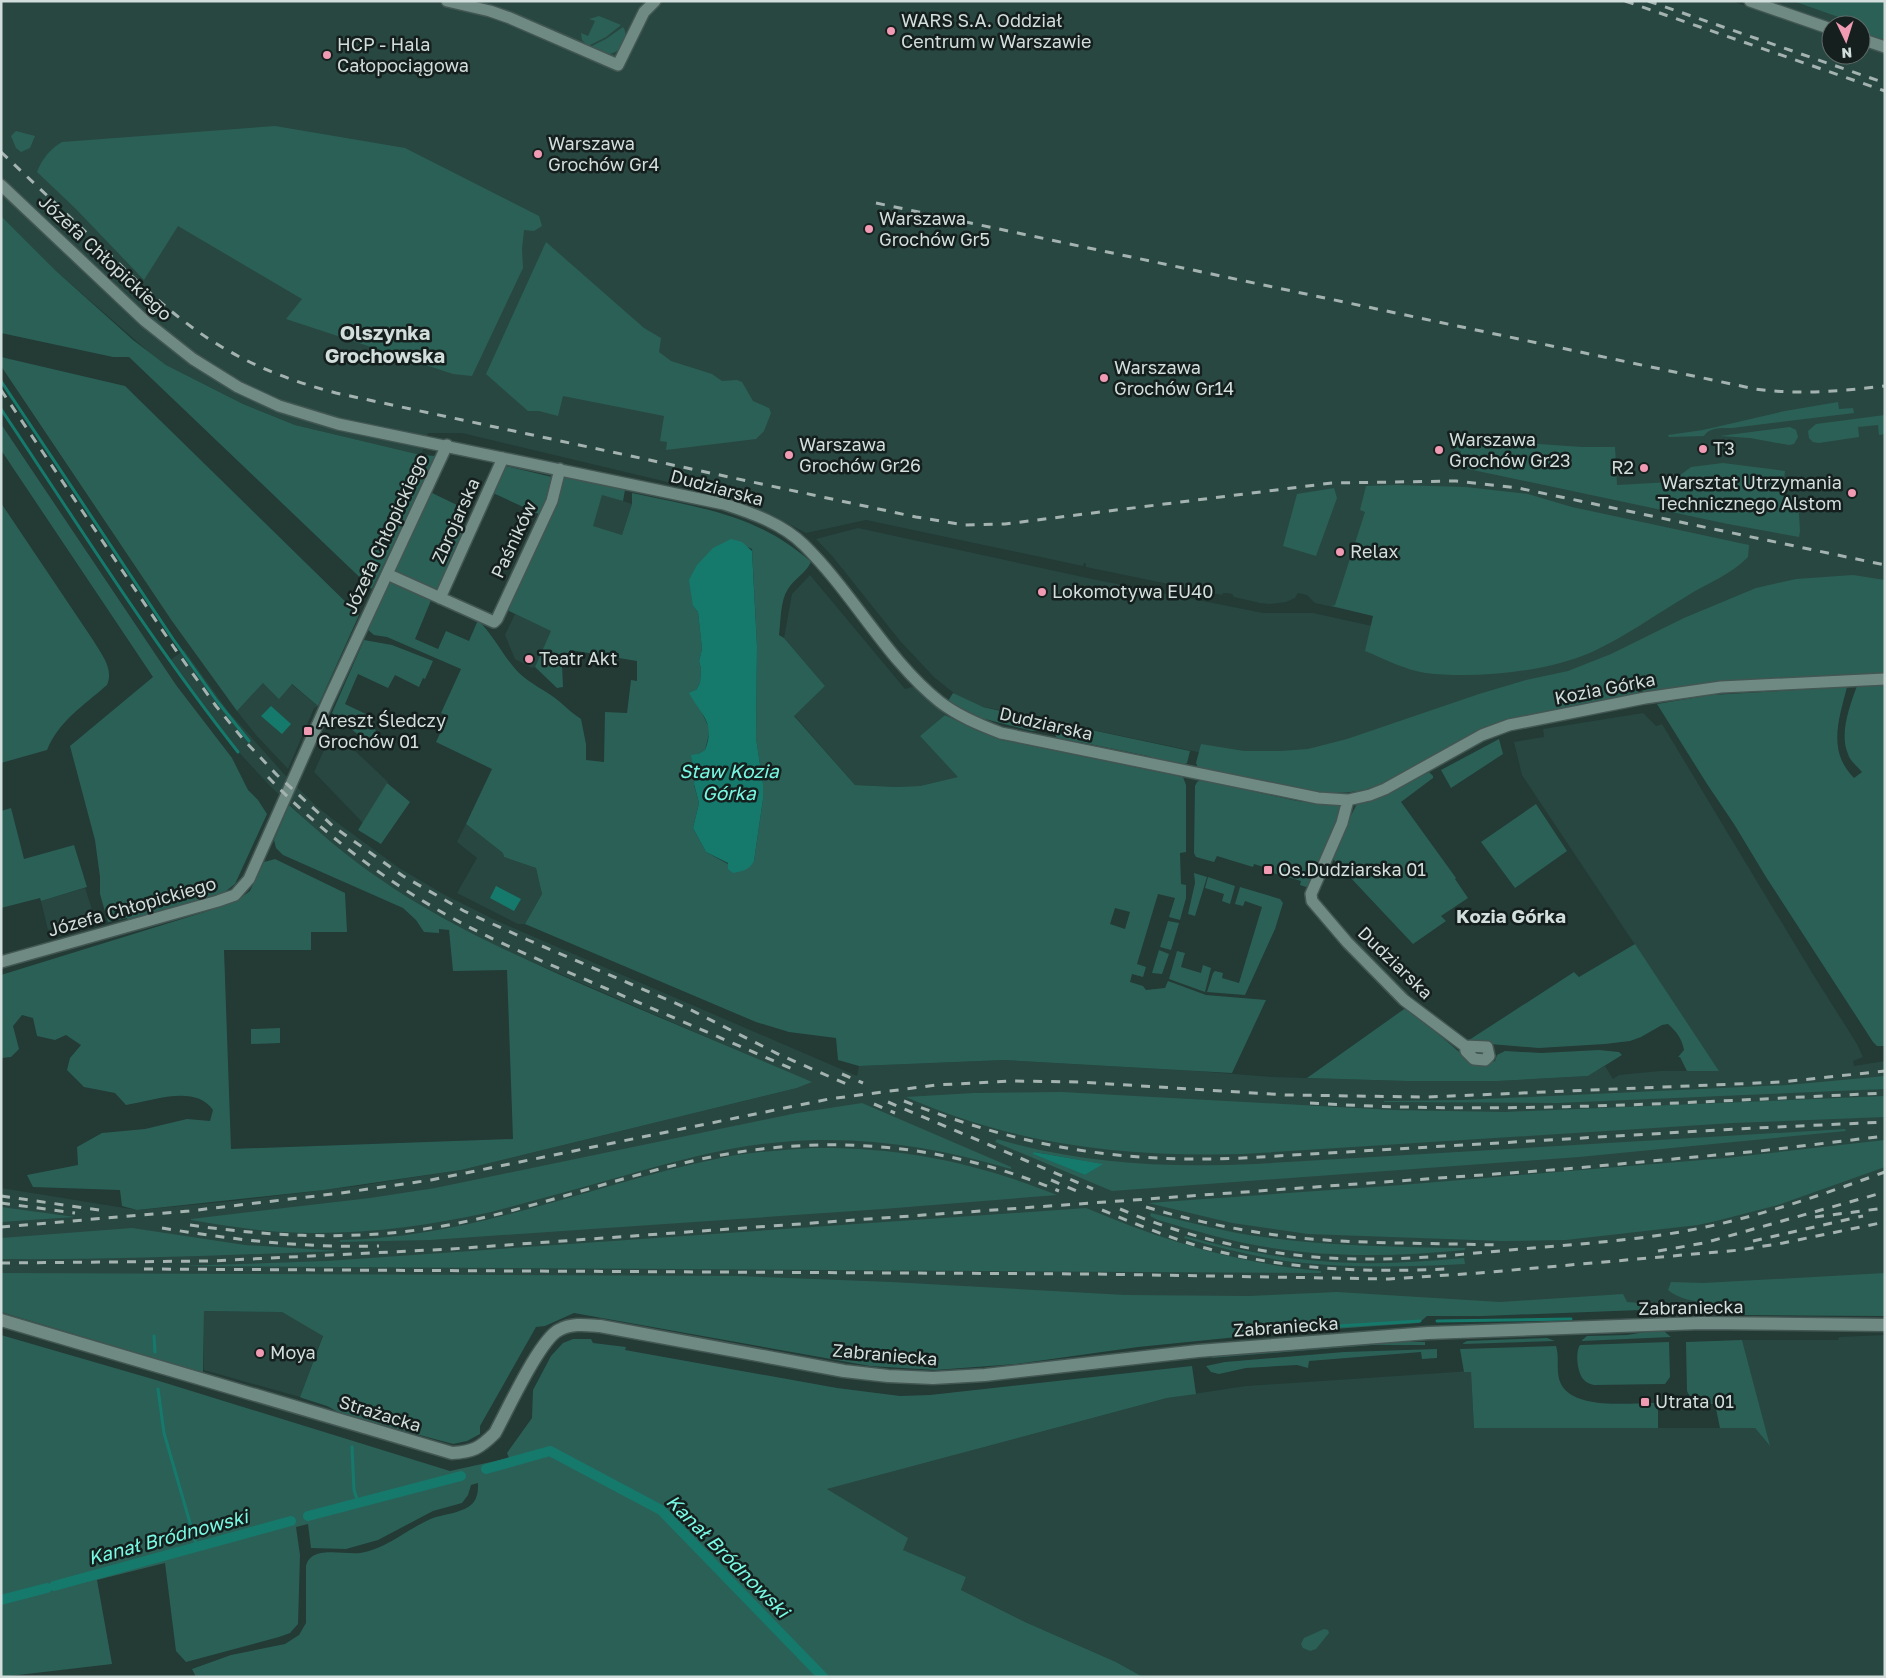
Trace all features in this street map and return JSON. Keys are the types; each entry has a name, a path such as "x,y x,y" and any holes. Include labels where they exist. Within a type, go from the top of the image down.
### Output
{"main road":[{"name":"Strażacka","path":"1,1320 452,1453 470,1452 484,1444 495,1434 544,1343 558,1330 571,1325 584,1324 693,1343"},
{"name":"Zabraniecka","path":"693,1343 844,1371 888,1376 933,1378 986,1375 1198,1351 1428,1333 1679,1324 1885,1325"}],"street":[{"path":"447,1 490,11 510,18 618,65 644,12 654,1"},
{"path":"1750,1 1821,26"},
{"path":"1871,42 1885,47"},
{"name":"Józefa Chłopickiego","path":"1,185 145,321 193,359 238,387 279,406 338,424 426,443 447,445 328,701 249,879 240,890 228,898 1,962"},
{"name":"Dudziarska","path":"447,445 724,504 769,521 804,544 918,682 941,703 976,724 1001,733 1289,793 1318,798 1348,800 1342,823 1311,894 1312,901 1347,942 1402,997 1464,1046"},
{"name":"Zbrojarska","path":"440,598 503,458"},
{"name":"Paśników","path":"440,598 492,622 496,620 552,501 560,469"},
{"path":"387,574 440,598"},
{"name":"Kozia Górka","path":"1348,800 1386,789 1482,735 1509,725 1645,698 1721,686 1885,679"}],"shaded area":[{"path":"1,1 1732,1 1821,32 1821,65 1871,65 1871,48 1885,53 1885,666 1682,678 1250,763 975,705 959,697 935,678 901,642 833,557 816,539 858,528 1092,579 1263,613 1313,613 1372,626 1374,616 1315,603 1307,595 1298,593 1295,598 1286,602 1260,603 1234,597 1232,594 1223,593 1222,595 1086,567 1086,563 1083,566 866,520 806,533 766,512 722,495 462,433 428,433 421,455 295,425 243,404 166,365 55,270 1,216"},
{"path":"1761,1 1793,1 1832,15 1821,15 1821,22"},
{"path":"1793,1 1885,1 1885,42 1871,37 1871,15 1832,15"},
{"path":"599,16 621,25 606,37 588,46 582,40 581,33 588,36 595,21 589,19"},
{"path":"623,27 625,39 617,51 607,54 590,47 606,39"},
{"path":"275,126 405,148 539,216 542,226 534,231 524,230 523,268 472,376 453,374 286,319 302,299 178,226 144,280 75,208 37,172 47,155 62,142"},
{"path":"16,131 35,136 30,148 21,152 16,148 11,136"},
{"path":"1,216 55,270 133,340 166,365 243,404 295,425 421,455 436,456 372,589 129,357 113,357 1,333"},
{"path":"546,242 644,328 661,338 659,352 671,361 712,374 722,381 737,380 742,382 753,401 769,408 771,413 764,431 756,439 666,450 667,442 660,441 664,416 563,396 558,416 539,411 528,411 486,374"},
{"path":"1,357 125,386 359,615 318,706 292,684 279,699 263,683 237,711 172,621 1,366"},
{"path":"1838,402 1839,409 1853,408 1854,413 1716,429 1709,431 1704,436 1669,437 1668,435 1703,430 1785,411"},
{"path":"1885,415 1885,434 1879,435 1878,425 1858,427 1859,437 1819,443 1813,442 1809,438 1808,431 1816,424"},
{"path":"1,424 176,685 232,758 248,790 258,800 267,814 235,884 221,895 129,923 127,918 108,922 100,894 100,877 95,840 70,746 153,677 1,450"},
{"path":"1790,427 1796,430 1798,437 1794,444 1789,445 1750,438 1720,436"},
{"path":"1469,439 1582,447 1615,447 1617,485 1671,482 1691,467 1723,463 1785,471 1782,495 1798,498 1799,537 1728,524 1454,466 1452,462 1453,453 1460,454 1461,451 1454,449 1455,441"},
{"path":"506,466 552,477 549,497 541,515 493,493"},
{"path":"564,476 625,490 623,501 602,495 593,526 622,535 632,504 632,493 704,509 749,523 770,533 791,546 811,562 806,570 790,585 785,594 779,635 784,638 825,686 794,716 855,785 920,786 958,777 920,736 945,715 1002,740 1183,777 1186,785 1186,852 1180,853 1181,884 1186,885 1186,898 1180,920 1169,917 1175,898 1158,894 1137,964 1146,967 1143,977 1132,974 1130,982 1143,986 1146,990 1165,988 1168,981 1206,995 1266,1000 1232,1073 1004,1060 859,1066 838,1060 836,1038 789,1032 756,1022 525,924 542,894 536,868 504,857 503,853 466,824 492,769 436,742 448,716 441,713 461,669 387,637 374,635 367,629 390,581 432,598 415,639 438,649 446,631 469,641 478,620 518,672 581,719 586,744 586,760 604,762 605,712 627,713 631,680 637,681 637,661 570,650 567,663 562,664 563,687 557,688 535,667 551,631 509,611 508,605","holes":["741,544 752,549 757,646 756,738 763,784 763,799 754,861 728,869 728,864 706,852 693,828 699,803 694,785 698,754 705,750 710,730 698,704 694,701 696,690 700,683 701,669 699,661 702,649 698,612 693,606","1115,908 1130,912 1125,929 1110,924"]},
{"path":"1366,486 1466,487 1528,494 1572,507 1749,545 1748,557 1727,574 1695,591 1629,632 1605,646 1574,659 1533,669 1488,674 1445,675 1418,672 1365,651 1373,616 1332,606 1335,605 1365,512 1360,510"},
{"path":"1334,488 1337,498 1316,556 1283,546 1297,494"},
{"path":"430,492 457,505 451,520 467,528 438,591 394,572"},
{"path":"602,494 632,504 622,535 592,526"},
{"path":"1,503 93,640 106,662 109,679 107,685 65,722 47,750 1,763"},
{"path":"810,575 905,689 912,687 919,689 945,715 920,736 959,777 920,786 855,785 794,715 825,686 784,638 792,594"},
{"path":"1853,575 1885,580 1885,674 1714,682 1644,694 1642,685 1637,686 1639,695 1509,719 1491,725 1383,784 1362,790 1339,793 1315,792 1266,784 1198,768 1196,763 1201,744 1244,751 1281,751 1308,749 1347,739 1479,694 1526,680 1568,671 1611,654 1684,618 1756,588 1796,579"},
{"path":"515,614 552,631 535,667 532,668 515,659 505,635"},
{"path":"364,640 392,645 433,661 419,687 395,675 388,688 358,674 345,704 370,716 368,720 376,732 373,747 332,713"},
{"path":"184,650 228,711 284,774 315,805 399,868 445,895 497,921 857,1076 859,1066 1004,1060 1273,1077 1407,1081 1498,1081 1588,1076 1605,1066 1613,1079 1619,1075 1660,1071 1719,1071 1522,775 1514,742 1544,737 1543,729 1643,713 1656,726 1662,724 1857,1044 1863,1057 1853,1061 1854,1066 1885,1061 1885,1316 1736,1315 1734,1309 1,1302 1,1188 137,1210 357,1186 461,1170 797,1088 811,1082 495,946 425,908 379,879 311,825 270,786 233,746 169,661"},
{"path":"263,683 291,684 318,706 314,708 288,769 256,735 237,711"},
{"path":"1885,684 1885,1046 1877,1046 1766,877 1657,704 1711,695 1847,687 1837,734 1840,757 1854,778 1862,772 1850,759 1846,746 1846,720 1851,702 1857,686"},
{"path":"953,693 983,707 1044,721 1039,729 1032,731 981,718 948,701"},
{"path":"1054,722 1190,751 1187,763 1172,765 1148,756 1080,742 1064,742 1054,733"},
{"path":"329,739 351,747 388,782 363,823 314,772"},
{"path":"1499,739 1503,754 1451,788 1441,770"},
{"path":"1429,772 1433,778 1401,802 1456,878 1468,898 1441,916 1446,921 1413,944 1332,858 1341,840 1339,838 1357,804 1391,792"},
{"path":"1201,780 1297,801 1339,806 1340,813 1315,880 1306,887 1300,885 1301,881 1273,873 1273,870 1254,864 1253,867 1217,856 1214,862 1196,857 1194,853 1195,786"},
{"path":"387,783 410,802 381,844 358,830"},
{"path":"1536,804 1567,851 1515,888 1481,842"},
{"path":"289,805 333,844 368,871 407,897 463,929 609,996 812,1082 797,1088 461,1170 324,1190 137,1210 122,1206 120,1190 33,1187 27,1175 78,1165 77,1147 102,1133 145,1129 187,1119 210,1121 213,1110 205,1102 185,1096 173,1096 126,1105 115,1093 84,1087 67,1070 70,1058 81,1045 66,1035 55,1040 37,1036 33,1018 22,1015 13,1026 19,1049 11,1057 1,1058 1,975 211,910 239,899 250,891 264,862 275,859 345,893 347,932 311,932 311,950 224,950 231,1149 513,1139 507,970 453,971 449,930 439,929 439,933 424,932 416,920 403,908 283,855 276,848 274,840"},
{"path":"11,808 24,859 74,845 87,887 41,901 40,898 1,908 1,811"},
{"path":"466,824 503,853 504,857 536,868 542,894 525,924 518,924 457,893 477,858 457,842"},
{"path":"1194,873 1207,877 1195,916 1188,914 1195,883"},
{"path":"1208,877 1235,886 1230,904 1222,901 1224,894 1205,888"},
{"path":"1240,887 1280,899 1283,903 1275,929 1245,995 1207,992 1215,971 1223,973 1222,978 1239,983 1262,907 1245,901 1243,906 1235,904"},
{"path":"85,888 92,909 91,918 48,930 41,901"},
{"path":"1168,921 1179,923 1171,950 1160,947"},
{"path":"1635,944 1719,1071 1687,1071 1680,1057 1678,1057 1684,1050 1682,1042 1668,1024 1662,1025 1630,1041 1605,1044 1539,1048 1466,1042 1574,972 1579,977"},
{"path":"1159,950 1169,954 1162,974 1152,973"},
{"path":"1177,951 1185,953 1181,967 1201,973 1203,965 1211,968 1205,992 1169,979"},
{"path":"1407,1007 1472,1063 1484,1064 1495,1061 1497,1055 1505,1051 1541,1053 1599,1050 1619,1052 1622,1055 1588,1076 1498,1081 1307,1078"},
{"path":"280,1028 280,1043 251,1044 251,1029"},
{"path":"1885,1076 1885,1089 1557,1103 1384,1102 1788,1085"},
{"path":"1062,1092 1392,1110 1505,1112 1885,1096 1885,1117 1733,1123 1243,1154 1199,1154 1113,1150 1029,1137 988,1127 906,1097 974,1093"},
{"path":"862,1103 1011,1167 1011,1169 926,1149 869,1142 811,1140 763,1144 705,1154 491,1212 413,1226 335,1233 309,1233 259,1230 191,1220 435,1188 797,1113"},
{"path":"1845,1129 1846,1131 1579,1157 1112,1191 995,1142 997,1139 1060,1154 1124,1162 1189,1165 1255,1164","holes":["1035,1152 1102,1164 1085,1175 1034,1154"]},
{"path":"1885,1140 1885,1167 1778,1205 1698,1225 1566,1240 1502,1241 1308,1234 1232,1223 1148,1203 1401,1185 1726,1158"},
{"path":"812,1148 877,1150 937,1159 967,1165 1026,1183 1057,1195 883,1209 430,1240 340,1242 340,1240 390,1237 439,1230 487,1220 677,1168 725,1157 758,1152"},
{"path":"1,1207 75,1217 1,1222"},
{"path":"1086,1208 1143,1230 1201,1249 1260,1263 1321,1271 1321,1273 178,1266 327,1261"},
{"path":"1151,1213 1235,1232 1288,1240 1364,1245 1465,1248 1465,1250 1417,1254 1368,1255 1296,1251 1257,1246 1214,1236 1158,1220 1150,1216"},
{"path":"132,1228 245,1245 341,1251 129,1258 1,1259 1,1238"},
{"path":"1185,1236 1227,1247 1314,1261 1384,1263 1464,1258 1465,1264 1379,1266 1293,1262 1225,1249 1184,1238"},
{"path":"1,1273 738,1276 891,1282 1125,1295 1248,1296 1337,1292 1500,1302 1623,1294 1627,1302 1664,1305 1667,1309 1482,1316 1427,1316 1419,1323 1277,1333 1138,1347 1016,1364 935,1370 870,1366 574,1313 545,1326 536,1327 480,1426 480,1434 467,1441 453,1444 342,1414 327,1406 300,1397 323,1336 282,1312 204,1311 203,1373 1,1312"},
{"path":"1885,1273 1885,1316 1736,1315 1734,1309 1729,1304 1689,1300 1675,1295 1668,1290 1671,1282 1703,1283"},
{"name":"Moya","path":"204,1311 282,1312 323,1335 300,1397 204,1370"},
{"path":"1657,1330 1665,1332 1671,1337 1581,1341 1587,1336 1627,1335"},
{"path":"1,1335 156,1380 450,1471 509,1458 507,1453 532,1418 533,1390 551,1356 563,1343 573,1339 591,1339 593,1343 626,1347 625,1350 837,1388 900,1396 930,1395 1192,1366 1196,1394 1167,1398 827,1489 908,1538 903,1550 966,1577 961,1590 1025,1622 1116,1662 1143,1677 196,1677 192,1669 231,1655 285,1644 299,1635 306,1623 306,1566 309,1559 314,1555 329,1552 360,1553 380,1547 426,1521 469,1507 477,1497 478,1483 471,1485 468,1495 462,1503 433,1511 378,1540 346,1549 311,1548 308,1524 296,1527 300,1555 298,1624 290,1633 186,1662 176,1651 165,1563 97,1580 112,1664 1,1677"},
{"path":"1885,1335 1885,1677 1143,1677 1116,1662 1025,1622 961,1590 966,1577 902,1550 907,1538 827,1489 1167,1398 1246,1386 1471,1371 1474,1428 1755,1428 1769,1445 1742,1340 1838,1340 1839,1337"},
{"path":"1547,1338 1555,1341 1462,1344 1467,1341"},
{"path":"1742,1340 1770,1446 1755,1428 1720,1428 1715,1404 1702,1403 1695,1400 1687,1391 1686,1342"},
{"path":"1372,1342 1425,1342 1425,1345 1372,1345 1211,1358 1214,1356"},
{"path":"1669,1342 1670,1377 1665,1384 1594,1385 1585,1381 1578,1368 1577,1357 1580,1345"},
{"path":"1556,1346 1559,1379 1568,1392 1578,1398 1604,1403 1655,1403 1658,1408 1658,1428 1474,1428 1471,1372 1464,1372 1460,1349"},
{"path":"1437,1349 1437,1358 1422,1359 1421,1352 1309,1361 1308,1368 1297,1365 1246,1368 1219,1374 1211,1372 1206,1366 1225,1362 1344,1352"},
{"path":"1324,1629 1328,1630 1329,1633 1316,1649 1310,1651 1303,1648 1301,1644 1304,1638"}],"water":[{"name":"Staw Kozia Górka","path":"731,539 742,542 752,551 757,646 756,738 763,784 763,799 754,861 745,870 733,873 728,869 728,863 706,852 693,828 699,803 694,784 695,774 691,755 705,750 709,732 706,719 689,693 696,690 700,683 701,669 699,661 702,649 698,612 693,606 689,580 697,565 713,548"},
{"path":"271,706 291,724 282,734 261,716"},
{"path":"496,886 521,899 514,911 490,898"},
{"path":"1034,1152 1103,1164 1085,1175 1033,1154"}],"waterway":[{"path":"1,381 173,639 217,701 249,741"},
{"path":"1,409 146,626 206,711 238,752"},
{"path":"1437,1321 1571,1319"},
{"path":"1338,1326 1420,1321"},
{"path":"154,1336 155,1352"},
{"path":"158,1389 164,1433 197,1547"},
{"path":"352,1447 354,1490 358,1502"},
{"name":"Kanał Bródnowski","path":"486,1469 550,1451 661,1510 823,1677"},
{"name":"Kanał Bródnowski","path":"308,1516 461,1476"},
{"name":"Kanał Bródnowski","path":"54,1586 291,1521"},
{"name":"Kanał Bródnowski","path":"1,1600 47,1588"}],"railway":[{"path":"1625,1 1885,91"},
{"path":"1648,1 1885,83"},
{"path":"1,152 147,290 188,324 217,344 260,367 290,379 336,393 916,517 965,525 1005,524 1332,483 1456,481 1518,488 1885,565"},
{"path":"876,203 1755,389 1804,392 1885,386"},
{"path":"1,390 175,649 216,706 243,739 277,775 334,827 403,876 464,911 689,1009 780,1055 851,1086"},
{"path":"268,777 332,837 355,855 403,889 454,919 532,957 797,1071"},
{"path":"1,1227 189,1211 431,1180 829,1099 936,1085 1012,1081 1079,1082 1286,1095 1427,1097 1782,1082 1885,1071"},
{"path":"842,1074 863,1083"},
{"path":"1310,1103 1454,1108 1598,1106 1885,1093"},
{"path":"904,1101 988,1130 1070,1149 1154,1158 1198,1159 1885,1122"},
{"path":"888,1102 1093,1189"},
{"path":"874,1104 895,1113"},
{"path":"1,1263 211,1261 451,1249 1565,1169 1760,1151 1885,1136"},
{"path":"190,1225 285,1235 316,1236 411,1231 474,1220 688,1162 782,1147 829,1145 876,1146 923,1152 969,1161 1014,1174 1059,1191"},
{"path":"1120,1209 1150,1221 1212,1240 1276,1253 1341,1259 1407,1258 1606,1242 1701,1228 1771,1210 1885,1172"},
{"path":"1051,1180 1077,1191"},
{"path":"1658,1251 1704,1243 1885,1192"},
{"path":"1,1196 106,1211"},
{"path":"1,1203 75,1213"},
{"path":"1146,1207 1222,1226 1299,1238 1498,1245"},
{"path":"1815,1217 1885,1208"},
{"path":"1102,1210 1198,1246 1259,1260 1352,1270 1446,1269"},
{"path":"1753,1241 1863,1216"},
{"path":"144,1269 1092,1274 1389,1279 1740,1250 1885,1222"},
{"path":"162,1228 270,1242 324,1246 379,1246"}],"place":[{"name":"WARS S.A. Oddział Centrum w Warszawie","path":"891,31"},
{"name":"HCP - Hala Całopociągowa","path":"327,55"},
{"name":"Warszawa Grochów Gr4","path":"538,154"},
{"name":"Warszawa Grochów Gr5","path":"869,229"},
{"name":"Warszawa Grochów Gr14","path":"1104,378"},
{"name":"T3","path":"1703,449"},
{"name":"Warszawa Grochów Gr23","path":"1439,450"},
{"name":"Warszawa Grochów Gr26","path":"789,455"},
{"name":"R2","path":"1644,468"},
{"name":"Warsztat Utrzymania Technicznego Alstom","path":"1852,493"},
{"name":"Relax","path":"1340,552"},
{"name":"Lokomotywa EU40","path":"1042,592"},
{"name":"Teatr Akt","path":"529,659"},
{"name":"Areszt Śledczy Grochów 01","path":"308,731"},
{"name":"Os.Dudziarska 01","path":"1268,870"},
{"name":"Moya","path":"260,1353"},
{"name":"Utrata 01","path":"1645,1402"}],"district":[{"name":"Olszynka Grochowska","path":"385,344"},
{"name":"Kozia Górka","path":"1511,916"}]}
